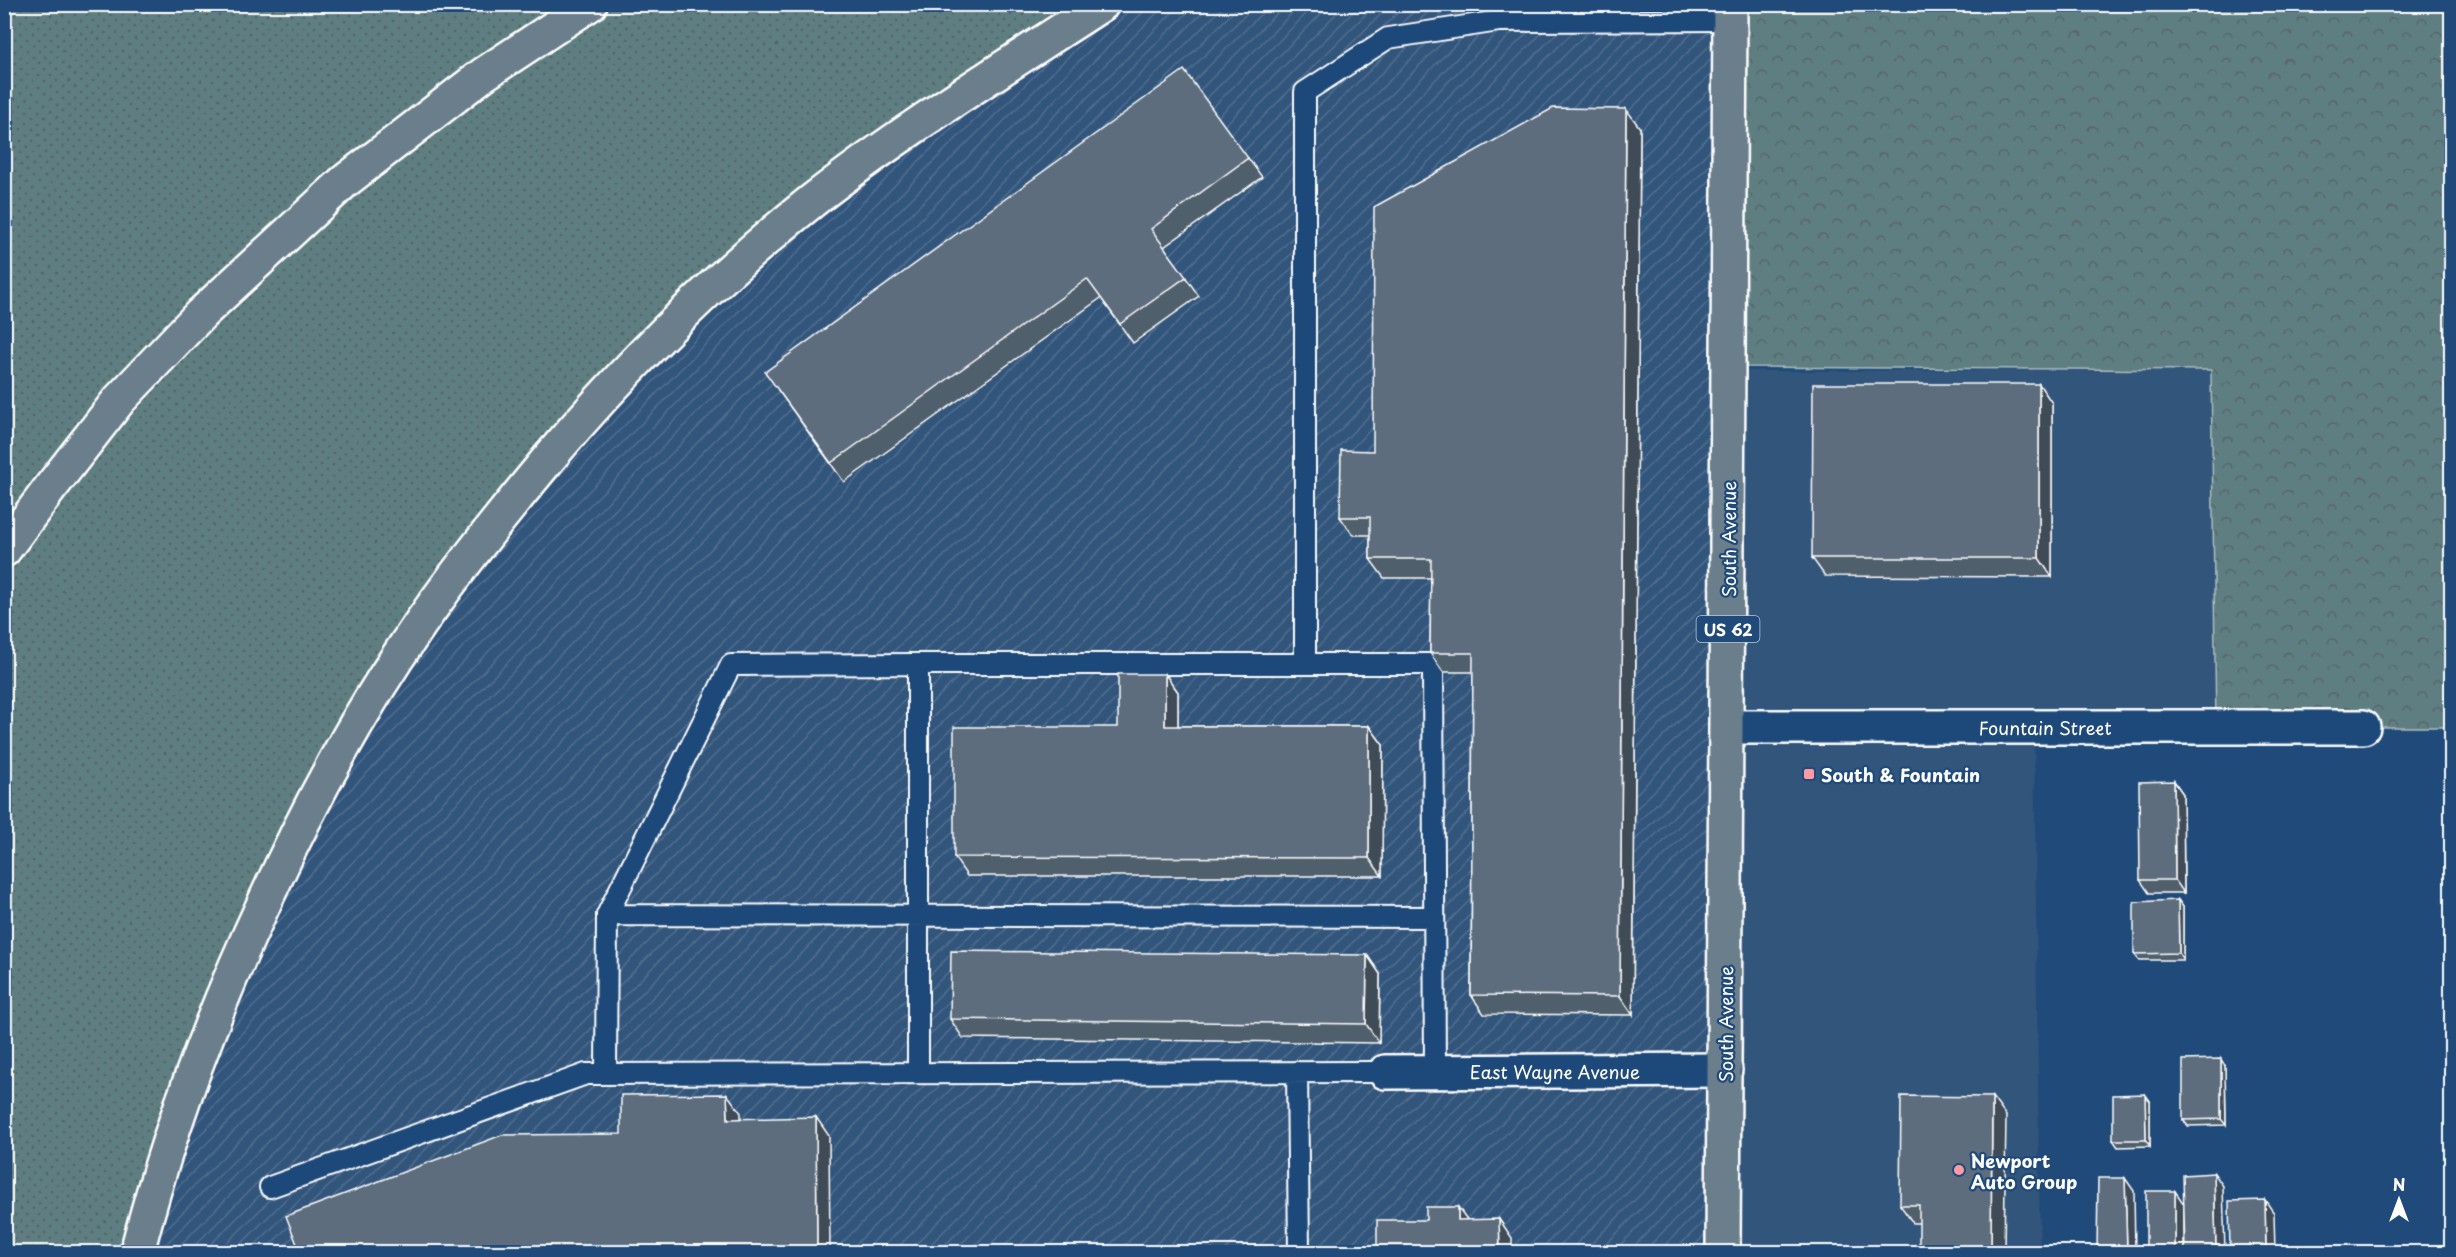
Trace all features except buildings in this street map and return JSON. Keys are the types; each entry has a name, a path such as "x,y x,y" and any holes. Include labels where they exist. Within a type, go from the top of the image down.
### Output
{"main road":[{"path":"4,550 119,400 201,314 345,182 484,74 590,4"},
{"path":"137,1252 197,1058 231,975 299,826 349,736 419,625 492,526 605,393 733,268 809,203 878,151 1102,4"},
{"name":"South Avenue","path":"1723,1252 1730,12"}],"street":[{"name":"Fountain Street","path":"1727,727 2363,727"},
{"name":"East Wayne Avenue","path":"1385,1072 1725,1070"}],"lane":[{"path":"1305,664 1305,92 1388,38 1499,21 1730,12"},
{"path":"918,664 918,1073"},
{"path":"606,1074 607,915 731,665 918,664 1433,664 1435,1071"},
{"path":"607,915 1434,917"},
{"path":"1297,1072 1299,1252"},
{"path":"270,1187 586,1074 1385,1072"}],"shaded area":[{"path":"1102,5 1730,5 1723,1252 137,1252 197,1058 419,625 708,290"},
{"path":"2211,370 2216,727 2034,727 2040,1252 1723,1252 1729,371"}],"green space":[{"path":"1730,4 2451,5 2451,727 2216,727 2211,370 1743,367"},
{"path":"5,5 1102,5 878,151 605,393 320,788 137,1252 5,1252"}],"place":[{"name":"South & Fountain","path":"1809,774"},
{"name":"Newport Auto Group","path":"1959,1170"}]}
